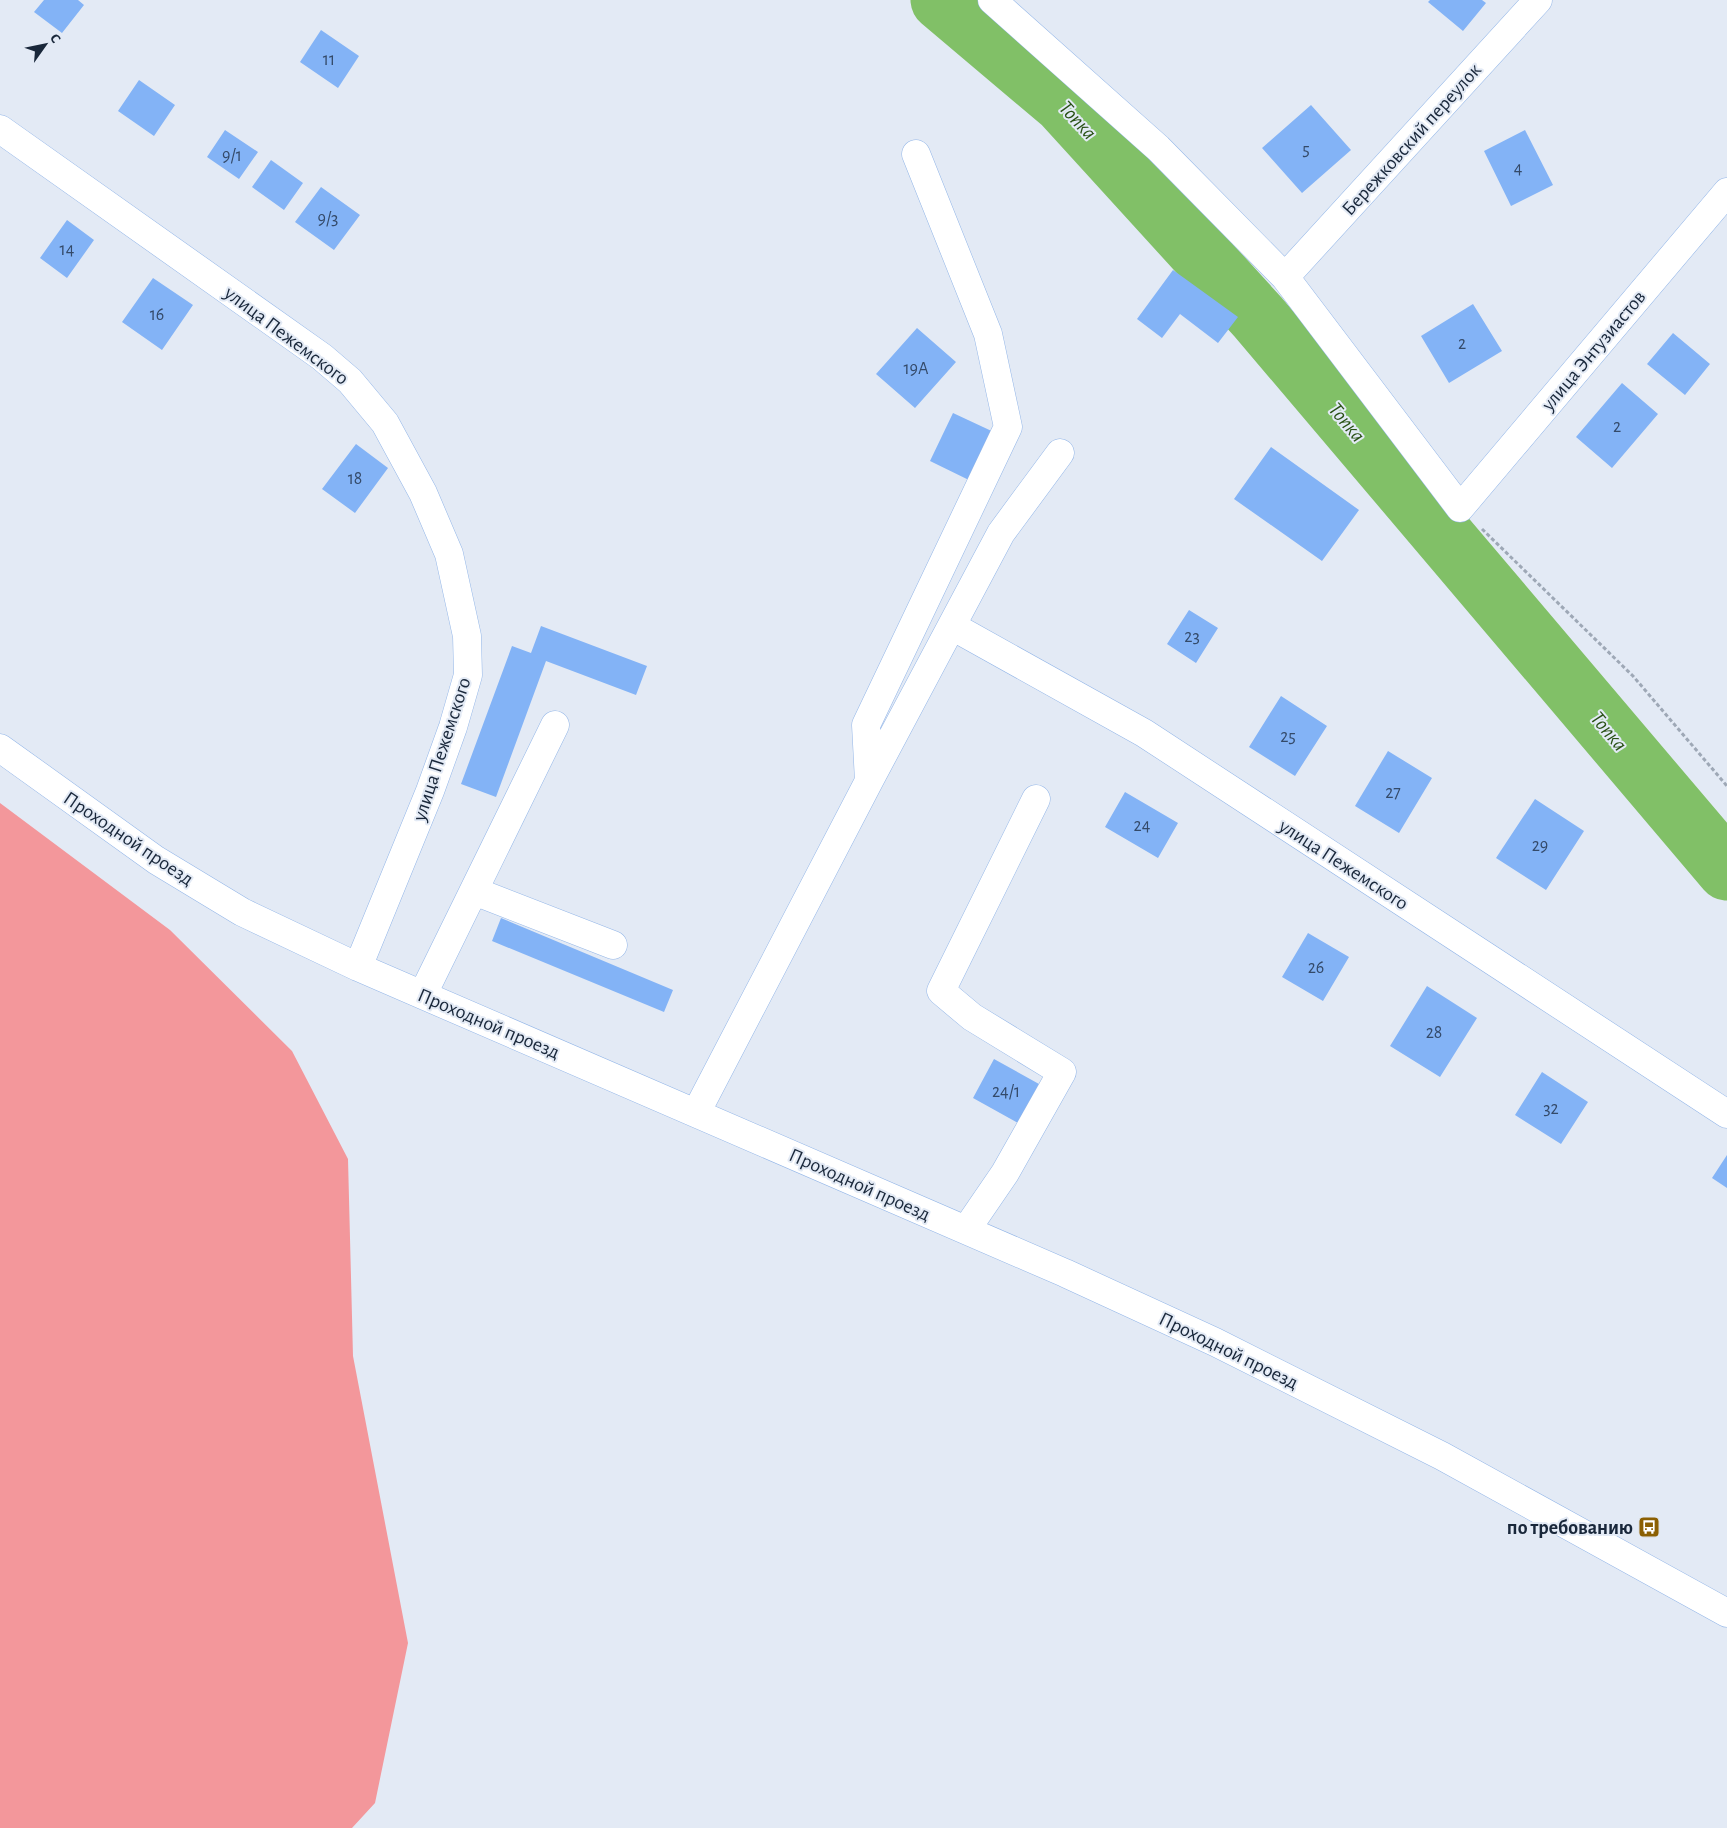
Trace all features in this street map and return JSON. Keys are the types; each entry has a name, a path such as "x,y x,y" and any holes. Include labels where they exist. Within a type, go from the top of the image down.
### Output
{"street":[{"path":"992,0 1158,148 1285,277 1460,508"},
{"name":"Бережковский переулок","path":"1285,277 1538,0"},
{"name":"улица Пежемского","path":"0,129 322,357 350,381 385,423 423,493 449,554 467,636 468,675 430,791 358,967"},
{"path":"869,781 866,726 1008,427 988,334 916,154"},
{"name":"улица Энтузиастов","path":"1460,508 1727,192"},
{"path":"696,1113 869,781 1002,533 1060,453"},
{"name":"улица Пежемского","path":"952,626 1144,733 1727,1114"},
{"path":"423,994 555,725"},
{"name":"Проходной проезд","path":"0,748 156,860 242,912 358,967 966,1230 1215,1342 1442,1456 1727,1613"},
{"path":"966,1230 1005,1173 1062,1072 972,1017 941,991 1036,799"},
{"path":"474,891 613,946"}],"path":[{"path":"1460,508 1633,676 1727,786"}],"shaded area":[{"path":"0,803 170,930 292,1051 348,1159 353,1356 408,1643 375,1803 352,1828 0,1828"}],"building":[{"path":"44,0 78,0 84,5 62,33 34,12"},
{"path":"1430,0 1482,0 1486,3 1463,31 1428,2"},
{"path":"321,30 359,56 338,88 300,62"},
{"path":"139,80 175,105 154,136 118,111"},
{"path":"1311,105 1351,150 1302,193 1262,148"},
{"path":"225,130 258,152 239,179 207,157"},
{"path":"1525,130 1553,185 1511,206 1484,151"},
{"path":"271,160 303,183 284,210 252,187"},
{"path":"321,187 360,215 334,250 295,222"},
{"path":"67,220 94,240 67,278 40,258"},
{"path":"1173,270 1238,317 1218,343 1180,314 1162,338 1137,319"},
{"path":"153,278 193,305 162,350 122,322"},
{"path":"1473,304 1502,351 1449,383 1421,336"},
{"path":"917,328 956,362 915,408 876,374"},
{"path":"1673,333 1710,364 1685,395 1647,364"},
{"path":"1622,383 1658,414 1612,468 1576,437"},
{"path":"953,413 998,434 975,483 930,461"},
{"path":"356,444 388,468 355,513 322,489"},
{"path":"1271,447 1359,510 1322,561 1234,499"},
{"path":"1189,610 1218,628 1196,663 1167,644"},
{"path":"541,626 647,666 636,695 546,661 496,797 461,784 512,646 531,653"},
{"path":"1281,696 1327,726 1295,776 1249,747"},
{"path":"1388,751 1432,778 1399,833 1355,806"},
{"path":"1125,792 1178,823 1158,858 1105,827"},
{"path":"1535,799 1584,831 1546,890 1496,858"},
{"path":"501,918 673,990 664,1012 492,941"},
{"path":"1308,933 1349,957 1323,1001 1282,977"},
{"path":"1427,986 1477,1018 1440,1077 1390,1046"},
{"path":"994,1059 1039,1084 1018,1123 973,1098"},
{"path":"1542,1072 1588,1102 1561,1144 1515,1115"},
{"path":"1727,1155 1727,1188 1712,1178"}],"waterway":[{"name":"Топка","path":"941,0 1063,103 1258,317 1727,870"}],"place":[{"name":"по требованию","path":"1649,1527"}]}
